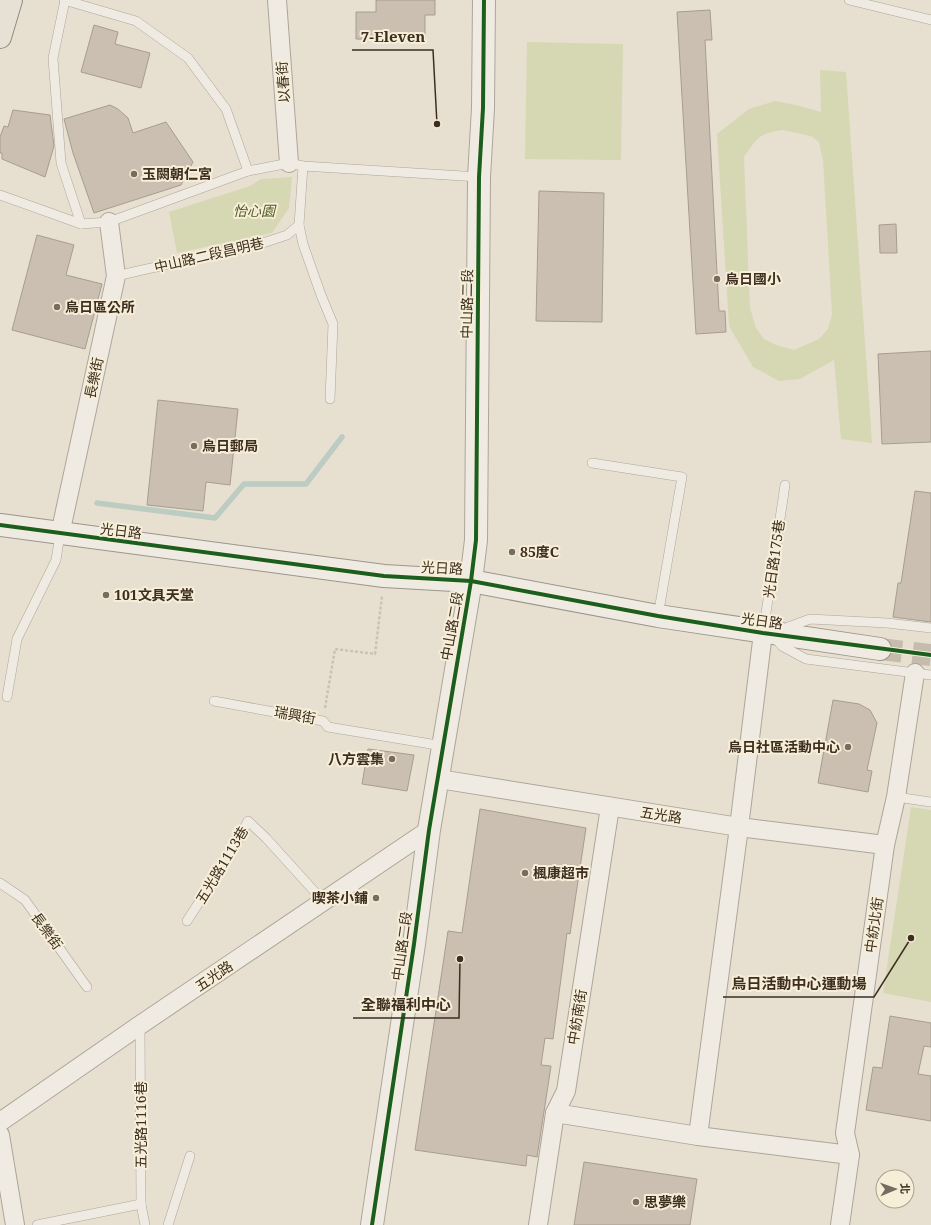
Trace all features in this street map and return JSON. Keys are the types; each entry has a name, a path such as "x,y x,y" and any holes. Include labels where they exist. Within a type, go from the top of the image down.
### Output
{"main road":[{"path":"0,37 11,0"}],"street":[{"name":"以春街","path":"277,0 296,164"},
{"name":"中山路二段","path":"372,1225 414,944 429,830 439,780 443,746 471,581 476,540 479,177 483,108 484,0"},
{"name":"長樂街","path":"60,534 116,276 108,222"},
{"name":"光日路","path":"0,525 384,576 471,581 658,616 767,633 880,648"},
{"path":"698,1136 739,826 767,633"},
{"name":"中紡北街","path":"840,1225 850,1155 845,1133 884,845 896,798 923,674"},
{"name":"五光路","path":"439,780 739,826 884,845"},
{"name":"中紡南街","path":"538,1225 555,1113 566,1091 610,807"},
{"name":"五光路","path":"0,1122 140,1025 429,830"},
{"path":"555,1113 698,1136 850,1155"},
{"path":"0,1135 15,1225"}],"lane":[{"path":"81,224 61,164 53,58 65,0 136,21 188,58 226,109 248,171"},
{"path":"849,0 931,20"},
{"path":"296,164 299,225 303,244 333,324 330,399"},
{"path":"0,195 81,224 108,222 248,171 296,164 479,177"},
{"name":"中山路二段昌明巷","path":"116,276 266,242 287,235 299,225"},
{"path":"592,463 682,477 658,616"},
{"name":"光日路175巷","path":"767,633 784,485"},
{"path":"7,697 17,639 56,560 60,534"},
{"name":"光日路","path":"767,633 810,619 887,623 931,628"},
{"name":"光日路","path":"767,633 782,646 806,659 923,674"},
{"name":"瑞興街","path":"214,701 323,721 328,728 443,746"},
{"path":"896,798 931,802"},
{"name":"五光路1113巷","path":"187,922 230,856 248,822 266,838 324,902"},
{"name":"長樂街","path":"0,883 25,900 87,987"},
{"name":"五光路1116巷","path":"140,1025 141,1204 145,1225"},
{"path":"168,1225 190,1156"},
{"path":"37,1225 141,1204"}],"path":[{"path":"323,721 335,649 375,654 384,576"}],"green space":[{"path":"527,42 623,44 621,160 525,159"},
{"path":"820,70 846,72 872,443 841,439 834,360 800,379 779,381 753,367 729,326 717,134 749,109 775,101 821,112","holes":["782,130 811,136 819,142 823,160 832,314 828,329 819,339 794,350 776,345 764,339 756,328 750,308 744,157 755,141 768,133"]},
{"name":"怡心園","path":"292,177 289,208 272,233 177,253 169,212 250,186 261,179"},
{"path":"911,807 931,810 931,1002 883,993"}],"building":[{"path":"376,0 435,0 435,15 425,15 425,40 356,39 356,12 376,12"},
{"path":"710,10 712,40 705,40 719,311 725,311 726,332 696,334 677,12"},
{"path":"94,25 118,32 115,44 150,53 141,88 81,72"},
{"name":"玉闕朝仁宮","path":"110,105 118,109 128,118 133,133 166,122 193,162 181,185 94,213 73,153 64,119"},
{"path":"13,110 50,115 54,146 45,177 2,159 2,153 0,153 0,137 4,126 8,127"},
{"path":"539,191 604,193 602,322 536,321"},
{"path":"896,224 897,253 880,253 879,225"},
{"name":"烏日區公所","path":"37,235 74,245 66,275 102,284 85,349 12,330"},
{"path":"931,351 931,442 882,444 878,354"},
{"name":"烏日郵局","path":"158,400 238,409 230,485 206,482 203,511 147,505"},
{"path":"915,491 931,493 931,622 893,617 898,583 901,583"},
{"name":"烏日社區活動中心","path":"833,700 859,704 870,710 877,723 867,770 872,771 868,792 818,783"},
{"path":"368,749 414,755 407,791 362,784"},
{"path":"480,809 586,828 570,934 567,933 553,1039 545,1038 541,1065 551,1066 537,1157 527,1155 526,1166 415,1150 448,931 462,933"},
{"path":"890,1016 931,1023 931,1047 924,1046 918,1074 931,1076 931,1121 866,1110 873,1067 882,1068"},
{"name":"思夢樂","path":"584,1162 697,1179 690,1225 574,1225"}],"waterway":[{"path":"97,503 215,518 244,484 306,484 342,437"}],"tunnel":[{"path":"880,649 931,655"}],"cycle path":[{"path":"372,1225 414,944 429,830 471,581 476,540 479,177 483,108 484,0"},
{"path":"0,525 384,576 471,581 658,616 763,633 931,655"}],"place":[{"name":"7-Eleven","path":"437,124"},
{"name":"玉闕朝仁宮","path":"134,174"},
{"name":"烏日國小","path":"717,279"},
{"name":"烏日區公所","path":"57,307"},
{"name":"烏日郵局","path":"194,446"},
{"name":"85度C","path":"512,552"},
{"name":"101文具天堂","path":"106,595"},
{"name":"烏日社區活動中心","path":"848,747"},
{"name":"八方雲集","path":"392,759"},
{"name":"楓康超市","path":"525,873"},
{"name":"喫茶小鋪","path":"376,898"},
{"name":"烏日活動中心運動場","path":"911,938"},
{"name":"全聯福利中心","path":"460,959"},
{"name":"思夢樂","path":"636,1202"}]}
